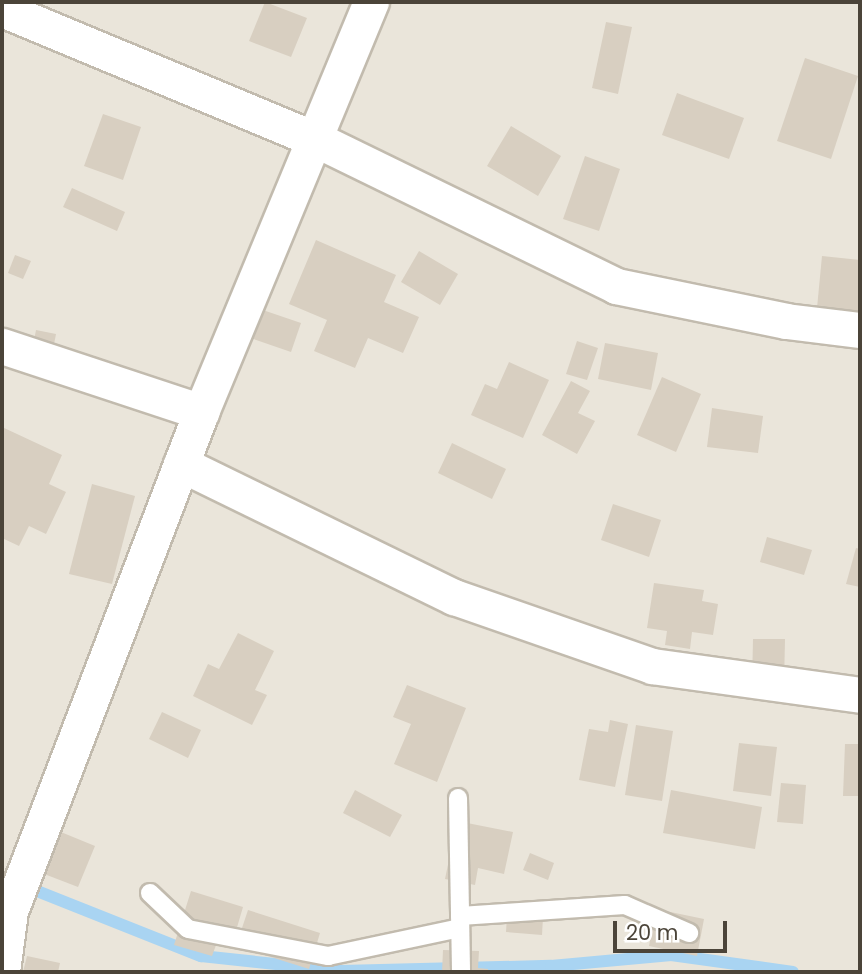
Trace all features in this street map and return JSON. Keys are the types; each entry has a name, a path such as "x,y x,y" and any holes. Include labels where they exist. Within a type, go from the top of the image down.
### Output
{"street":[{"path":"2,971 10,911 201,412 371,2"},
{"path":"2,9 315,139 617,286 786,321 860,330"},
{"path":"2,346 201,412"},
{"path":"181,464 454,597 652,666 860,695"}],"lane":[{"path":"458,798 461,964"},
{"path":"150,893 188,929 328,957 460,922 625,905 689,933"}],"shaded area":[{"path":"2,2 860,2 860,972 2,972"}],"building":[{"path":"265,2 307,18 291,57 249,41"},
{"path":"606,22 632,27 618,94 592,88"},
{"path":"805,58 858,76 831,159 777,141"},
{"path":"677,93 744,118 729,159 662,135"},
{"path":"103,114 141,127 123,180 84,166"},
{"path":"511,126 561,156 538,196 487,166"},
{"path":"585,156 620,169 599,231 563,219"},
{"path":"72,188 125,212 117,231 63,207"},
{"path":"316,240 396,275 384,302 419,317 403,353 368,338 355,368 314,351 327,320 289,304"},
{"path":"419,251 458,274 440,305 401,282"},
{"path":"15,255 31,261 23,279 8,273"},
{"path":"822,256 860,260 859,312 817,308"},
{"path":"254,307 301,323 291,352 245,336"},
{"path":"36,330 56,334 48,375 28,371"},
{"path":"577,341 598,348 587,380 566,374"},
{"path":"605,343 658,353 651,390 598,379"},
{"path":"509,362 549,380 523,438 471,415 485,384 497,389"},
{"path":"662,377 701,394 676,452 637,435"},
{"path":"571,381 590,391 578,413 595,421 577,454 542,435"},
{"path":"712,408 763,416 758,453 707,447"},
{"path":"2,427 62,455 49,484 66,492 46,534 29,526 19,546 2,538"},
{"path":"452,443 506,469 492,499 438,473"},
{"path":"92,484 135,496 112,584 69,574"},
{"path":"613,504 661,520 649,557 601,540"},
{"path":"767,537 812,550 804,575 760,562"},
{"path":"856,548 860,549 860,587 846,584"},
{"path":"654,583 704,590 702,601 718,604 713,635 692,632 690,649 665,645 667,631 647,628"},
{"path":"238,633 274,651 255,690 267,695 252,725 193,696 208,664 219,669"},
{"path":"753,639 785,639 784,685 752,685"},
{"path":"407,685 466,708 437,782 394,764 411,724 393,717"},
{"path":"162,712 201,730 188,758 149,739"},
{"path":"610,720 628,724 615,787 579,780 589,729 608,732"},
{"path":"636,725 673,731 662,801 625,795"},
{"path":"739,743 777,747 771,796 733,791"},
{"path":"845,744 860,744 860,796 843,796"},
{"path":"781,783 806,785 803,824 777,822"},
{"path":"355,790 402,815 390,837 343,813"},
{"path":"671,790 762,807 755,849 663,833"},
{"path":"457,821 513,832 504,874 478,868 475,885 445,879"},
{"path":"56,830 95,846 78,887 39,872"},
{"path":"530,853 554,863 548,880 523,870"},
{"path":"191,891 243,907 233,941 219,937 212,956 174,945"},
{"path":"656,909 704,919 697,956 649,946"},
{"path":"248,910 320,933 309,969 236,946"},
{"path":"507,915 543,917 542,935 506,932"},
{"path":"443,950 479,951 478,968 488,969 488,972 442,972"},
{"path":"27,956 60,963 58,972 23,972"}],"waterway":[{"path":"2,877 201,956 341,971 551,966 671,955 793,972"}]}
